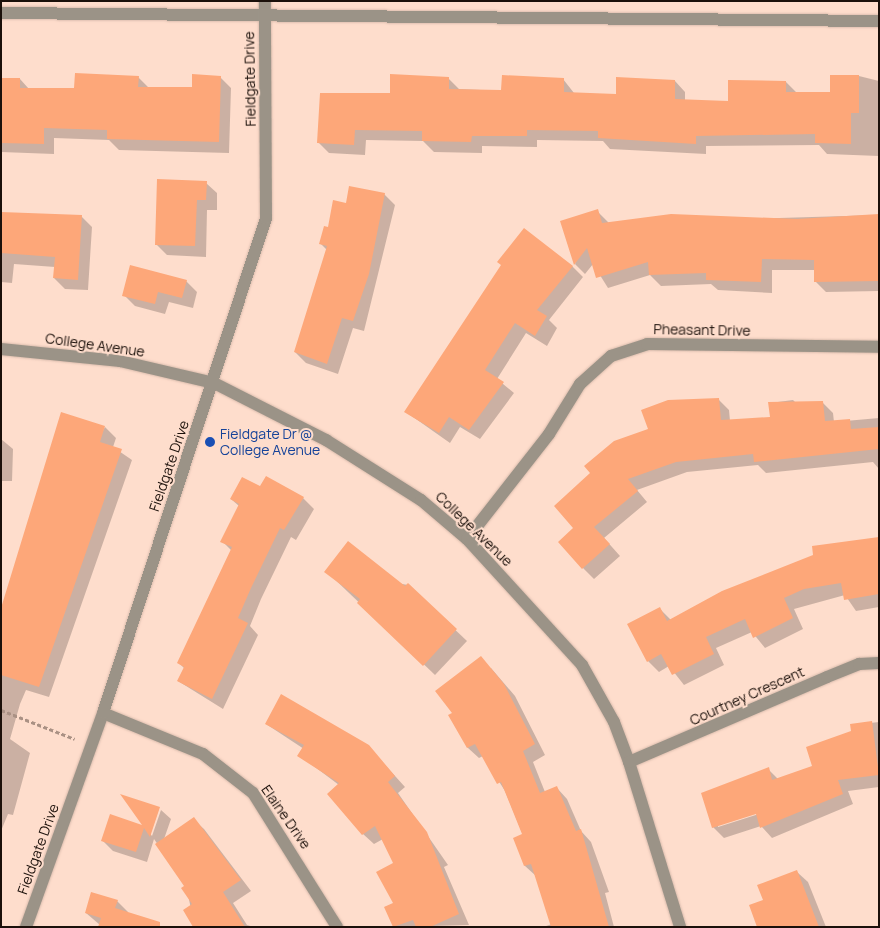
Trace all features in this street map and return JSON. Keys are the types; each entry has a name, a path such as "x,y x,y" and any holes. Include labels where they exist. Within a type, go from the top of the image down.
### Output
{"street":[{"name":"Fieldgate Drive","path":"26,927 103,713 214,383 266,218 265,1"},
{"path":"1,13 879,21"},
{"name":"Pheasant Drive","path":"466,539 549,434 580,384 611,356 647,344 879,347"},
{"name":"College Avenue","path":"1,349 120,361 214,383 326,440 421,500 466,539 582,665 614,722 629,762 680,927"},
{"name":"Courtney Crescent","path":"629,762 859,664 879,663"},
{"name":"Elaine Drive","path":"103,713 203,754 253,793 337,927"}],"path":[{"path":"1,710 92,745"}],"building":[{"path":"75,73 139,76 138,87 192,87 192,74 221,76 219,142 107,139 107,130 44,128 44,144 1,143 1,78 20,78 20,88 74,88"},
{"path":"390,74 449,77 449,89 501,90 502,75 564,78 564,92 616,94 616,77 675,80 675,99 728,101 728,80 786,81 786,92 830,92 830,75 859,75 859,113 851,113 851,144 815,143 815,134 696,136 696,144 598,138 598,131 527,130 527,136 472,136 471,142 422,141 422,131 355,130 354,145 317,143 320,93 390,93"},
{"path":"157,179 207,181 206,200 197,200 195,246 155,245"},
{"path":"349,186 385,193 369,274 353,321 342,318 327,364 294,352 327,246 319,244 324,226 328,227 333,200 346,203"},
{"path":"598,209 602,223 671,214 797,219 879,214 879,281 814,282 814,260 762,259 761,282 706,280 706,273 649,275 648,262 596,278 587,248 574,265 560,221"},
{"path":"1,212 82,215 78,280 53,278 55,257 1,253"},
{"path":"524,228 573,266 537,310 547,316 535,336 515,323 485,370 504,382 469,430 449,417 439,433 404,412 501,265 497,262"},
{"path":"130,265 187,280 182,298 158,292 155,304 122,296"},
{"path":"719,398 721,420 770,417 768,402 823,401 825,421 850,419 851,429 879,427 879,449 754,462 753,454 676,462 628,479 638,491 594,527 610,544 582,569 558,542 573,528 554,506 590,473 584,466 614,441 648,429 641,410 668,400"},
{"path":"61,412 105,426 100,442 122,449 39,687 1,675 1,608"},
{"path":"266,476 304,497 284,530 280,528 251,588 238,618 248,623 212,699 177,681 184,667 177,663 232,547 220,542 239,504 230,499 242,477 260,486"},
{"path":"879,537 879,594 844,600 841,583 804,589 784,598 793,618 753,638 745,619 706,637 714,654 672,675 661,654 647,662 627,624 660,607 667,621 722,591 813,555 812,546"},
{"path":"348,541 405,586 408,583 457,629 423,666 357,603 360,599 324,572"},
{"path":"481,656 504,684 535,744 523,751 540,793 557,786 576,831 581,829 609,927 551,927 531,864 524,866 513,838 522,834 501,782 497,784 475,744 467,748 448,715 452,713 435,691"},
{"path":"281,694 369,745 395,776 388,782 427,832 459,914 430,927 416,927 413,920 393,927 384,907 393,903 376,872 393,863 375,826 362,835 327,794 339,783 297,756 304,745 265,724"},
{"path":"872,721 879,775 838,780 843,794 760,828 756,814 712,828 701,793 769,767 772,780 812,766 806,747 851,731 850,724"},
{"path":"120,794 160,807 150,837 144,828 136,852 101,841 110,814 142,825"},
{"path":"194,817 241,880 223,892 245,927 193,927 183,910 192,904 181,888 184,886 155,844"},
{"path":"797,870 819,927 757,927 749,905 763,900 757,885"},
{"path":"91,892 118,900 115,908 160,922 160,927 98,927 101,918 85,913"}],"place":[{"name":"Fieldgate Dr @ College Avenue","path":"210,442"}]}
